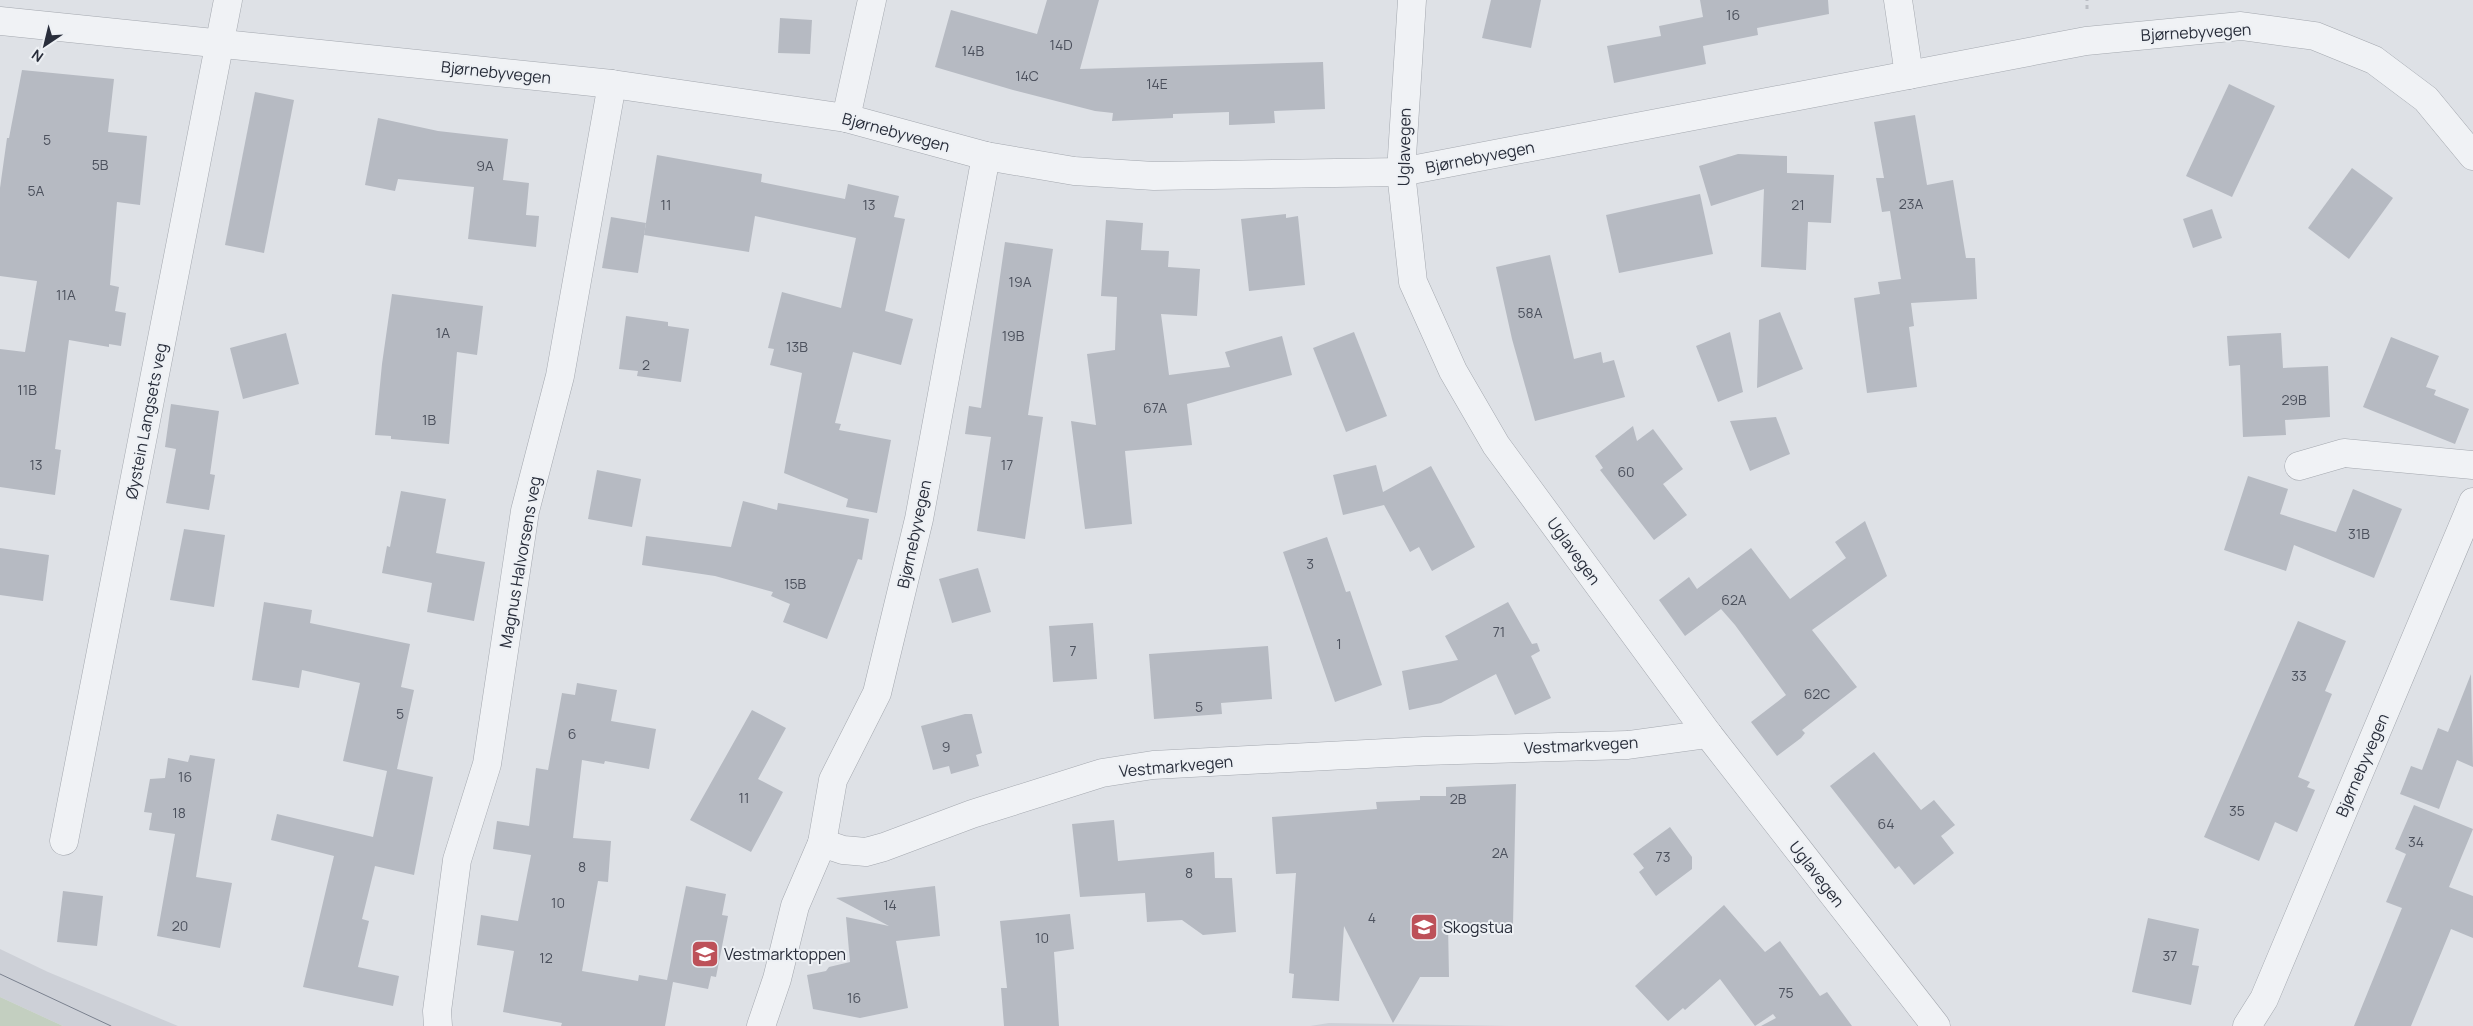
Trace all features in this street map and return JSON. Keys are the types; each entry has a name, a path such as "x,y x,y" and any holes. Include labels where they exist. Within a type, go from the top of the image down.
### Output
{"street":[{"name":"Øystein Langsets veg","path":"64,842 228,0"},
{"path":"846,118 872,0"},
{"name":"Uglavegen","path":"1412,0 1401,172 1413,282 1453,371 1496,445 1708,734 1936,1026"},
{"path":"1898,0 1908,75"},
{"name":"Bjørnebyvegen","path":"0,21 612,84 846,118 986,156 1074,170 1154,176 1401,172 2086,41 2241,26 2315,36 2374,60 2426,99 2473,156"},
{"name":"Magnus Halvorsens veg","path":"437,1019 457,860 487,764 526,511 560,376 612,84"},
{"name":"Bjørnebyvegen","path":"822,843 833,780 877,693 916,529 986,156"},
{"path":"2299,466 2344,453 2473,466"},
{"name":"Bjørnebyvegen","path":"2247,1026 2264,999 2473,502"},
{"name":"Vestmarkvegen","path":"822,843 843,850 866,852 972,814 1102,773 1153,765 1424,751 1628,744 1708,734"},
{"path":"761,1026 777,979 795,906 822,843"}],"shaded area":[{"path":"0,949 48,972 178,1026 63,1026 0,997"},
{"path":"1329,1023 1509,1026 1310,1026"}],"green space":[{"path":"0,997 63,1026 0,1026"}],"building":[{"path":"1047,0 1099,0 1080,69 1323,62 1325,109 1274,111 1275,123 1229,125 1229,112 1173,114 1173,118 1112,121 1113,113 1095,111 1013,90 935,67 951,10 1037,34"},
{"path":"1491,0 1541,0 1531,48 1482,38"},
{"path":"1700,0 1828,0 1829,14 1757,28 1758,35 1703,46 1706,64 1614,83 1607,46 1661,36 1659,26 1703,17"},
{"path":"780,18 812,20 810,54 778,53"},
{"path":"22,70 114,79 108,132 147,136 140,205 117,202 110,285 119,287 115,311 126,313 121,346 109,344 109,347 69,340 55,449 61,450 55,495 0,487 0,349 25,352 37,281 0,276 0,188 7,138 9,138"},
{"path":"2229,84 2275,106 2232,197 2186,176"},
{"path":"255,92 294,100 264,253 225,245"},
{"path":"1915,115 1927,185 1953,180 1966,258 1975,258 1977,299 1911,303 1914,326 1909,327 1917,387 1867,393 1854,298 1880,294 1878,282 1901,279 1890,211 1882,212 1876,178 1884,178 1874,122"},
{"path":"378,118 438,131 508,139 503,180 529,183 526,215 539,216 536,247 468,239 474,187 398,179 395,191 365,185"},
{"path":"1738,154 1787,156 1787,173 1834,175 1831,223 1808,222 1806,270 1761,267 1764,189 1711,206 1699,166"},
{"path":"657,155 762,174 761,182 845,199 848,184 899,196 894,217 905,219 885,311 913,319 901,365 853,352 835,423 841,424 839,430 891,440 877,513 846,507 848,499 784,473 802,373 770,365 774,349 768,348 782,292 841,308 856,238 755,216 749,252 644,235"},
{"path":"2352,168 2393,198 2349,259 2308,228"},
{"path":"1700,194 1713,254 1619,273 1606,215"},
{"path":"2212,209 2222,238 2193,248 2183,219"},
{"path":"1286,214 1286,218 1298,216 1305,285 1249,291 1241,219"},
{"path":"611,217 646,223 638,273 602,268"},
{"path":"1106,220 1143,223 1141,250 1169,251 1168,267 1200,269 1197,316 1161,314 1169,375 1230,367 1225,352 1282,336 1292,375 1187,404 1192,445 1125,451 1132,524 1085,529 1071,421 1096,425 1087,354 1115,350 1117,297 1101,296"},
{"path":"1005,242 1053,249 1028,415 1043,417 1025,539 977,531 991,437 965,434 969,406 981,408"},
{"path":"1550,255 1574,359 1601,352 1603,363 1614,360 1625,397 1535,421 1512,339 1496,267"},
{"path":"392,294 483,306 477,355 457,352 449,444 391,439 391,436 375,435 382,364"},
{"path":"1780,312 1803,369 1757,388 1759,320"},
{"path":"626,316 668,322 668,326 689,329 681,382 637,376 638,371 619,369"},
{"path":"1354,332 1387,416 1346,432 1313,348"},
{"path":"1730,332 1743,392 1718,402 1696,346"},
{"path":"286,333 299,384 243,399 230,348"},
{"path":"2281,333 2283,368 2328,366 2330,417 2285,420 2286,435 2243,437 2240,365 2229,366 2227,336"},
{"path":"2391,337 2439,356 2426,387 2436,390 2434,395 2469,409 2455,444 2363,407"},
{"path":"171,404 219,411 210,474 215,475 209,510 166,503 176,449 165,447"},
{"path":"1776,417 1790,454 1750,471 1730,421"},
{"path":"1633,426 1637,441 1653,429 1683,469 1663,484 1687,515 1654,540 1600,470 1603,468 1595,456"},
{"path":"1376,465 1383,492 1431,466 1475,547 1432,571 1419,547 1410,552 1384,505 1343,515 1333,475"},
{"path":"597,470 641,479 632,527 588,519"},
{"path":"2248,476 2288,489 2280,514 2336,532 2353,489 2402,509 2374,578 2294,545 2286,571 2224,550"},
{"path":"401,491 446,499 436,553 485,562 474,621 427,612 432,583 382,573 387,546 390,547"},
{"path":"743,501 777,510 778,503 869,519 862,560 858,559 827,639 783,622 790,604 771,596 773,592 715,576 642,565 646,536 731,547"},
{"path":"1865,521 1887,576 1812,630 1857,687 1802,730 1805,733 1801,738 1777,756 1751,722 1786,695 1735,625 1721,609 1685,636 1659,600 1689,577 1697,589 1751,548 1790,599 1846,558 1835,542"},
{"path":"184,529 225,535 214,607 170,600"},
{"path":"1327,537 1346,592 1350,591 1382,685 1335,702 1283,552"},
{"path":"0,548 49,555 43,601 0,595"},
{"path":"978,568 991,612 952,623 939,579"},
{"path":"264,602 312,610 310,623 410,644 401,687 414,690 397,769 433,777 414,875 375,866 362,919 369,921 358,967 399,976 393,1006 303,987 334,856 271,840 277,814 373,837 387,771 343,761 360,683 302,670 299,688 252,680"},
{"path":"1508,602 1532,644 1537,643 1540,651 1531,656 1551,698 1515,715 1496,674 1441,703 1409,710 1402,671 1458,660 1445,636"},
{"path":"2298,621 2346,641 2325,691 2332,694 2298,777 2310,782 2307,787 2315,790 2297,832 2275,822 2259,861 2204,837"},
{"path":"1093,623 1097,679 1053,682 1049,626"},
{"path":"1268,646 1272,699 1221,703 1222,714 1154,719 1149,654"},
{"path":"2471,674 2473,767 2457,760 2439,809 2400,794 2411,766 2422,770 2438,728 2448,732"},
{"path":"577,683 617,690 611,721 656,729 649,769 605,761 604,764 582,760 573,838 611,841 608,882 598,881 582,971 638,981 639,975 667,980 686,886 726,894 722,915 728,916 716,977 711,976 708,989 673,982 665,1026 561,1026 562,1023 503,1012 514,951 477,945 481,915 518,921 531,855 493,849 497,821 529,826 536,768 548,770 562,693 575,695"},
{"path":"752,710 786,728 758,779 783,792 751,852 690,820"},
{"path":"965,714 972,714 982,753 976,755 979,766 951,774 949,766 933,770 921,726"},
{"path":"1874,752 1921,810 1934,800 1955,825 1941,836 1954,853 1914,885 1899,866 1895,869 1830,786"},
{"path":"190,755 215,759 196,877 232,883 220,948 157,936 175,834 149,830 152,813 144,812 150,779 165,778 168,758 188,762"},
{"path":"1516,784 1513,925 1448,924 1449,977 1420,977 1393,1023 1344,926 1339,1001 1292,998 1294,974 1289,973 1296,873 1276,874 1272,817 1377,809 1376,802 1420,800 1420,796 1446,796 1446,787"},
{"path":"2414,805 2473,829 2449,887 2473,896 2473,938 2451,929 2411,1026 2354,1026 2402,908 2386,902 2406,854 2395,849"},
{"path":"1114,820 1118,861 1214,852 1215,878 1232,878 1236,932 1203,935 1182,920 1147,922 1145,893 1080,897 1072,824"},
{"path":"1670,827 1692,857 1692,869 1656,896 1639,872 1644,868 1633,854"},
{"path":"935,886 940,936 896,941 908,1008 860,1018 813,1009 807,975 826,971 829,967 850,962 846,917 889,926 836,898"},
{"path":"63,891 103,896 97,946 57,942"},
{"path":"1724,905 1765,952 1780,941 1820,996 1827,992 1852,1026 1761,1026 1776,1018 1773,1014 1755,1026 1720,979 1685,1010 1683,1008 1668,1021 1635,986"},
{"path":"1070,914 1074,949 1054,952 1059,1026 1004,1026 1001,988 1007,988 1000,921"},
{"path":"2148,918 2199,929 2192,965 2199,966 2191,1005 2132,992"}],"tram line":[{"path":"0,974 111,1026"}],"place":[{"name":"Skogstua","path":"1424,927"},
{"name":"Vestmarktoppen","path":"705,954"}]}
